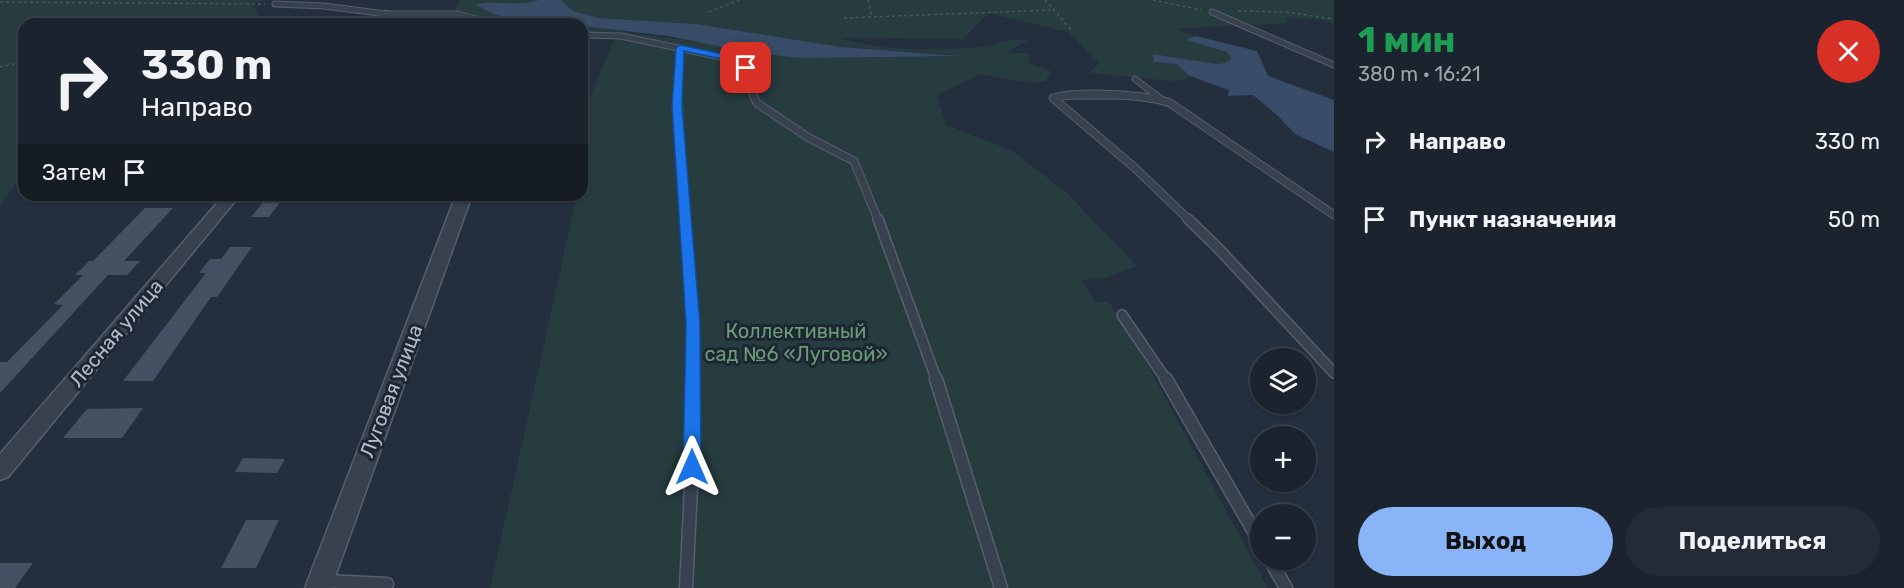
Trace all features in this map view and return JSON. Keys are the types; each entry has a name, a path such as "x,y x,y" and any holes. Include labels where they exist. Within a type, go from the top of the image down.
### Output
{"street":[{"path":"382,18 386,14"},
{"name":"Лесная улица","path":"0,470 227,201"},
{"name":"Луговая улица","path":"320,585 462,201"}],"lane":[{"path":"275,4 324,6 386,14 458,14 472,18"},
{"path":"1212,12 1334,64"},
{"path":"588,35 621,36 740,62 746,68 754,100 757,103 809,138 854,161 913,308 966,469 1001,588"},
{"path":"680,48 677,106 693,324 692,467 686,588"},
{"path":"1136,79 1160,99 1175,105 1334,215"},
{"path":"1160,99 1062,94 1053,98 1135,168 1209,240 1334,373"},
{"path":"1122,315 1154,359 1250,525"},
{"path":"1276,570 1286,588"},
{"path":"320,585 387,584"}],"path":[{"path":"0,2 80,0 136,3 275,4"},
{"path":"709,12 740,0"},
{"path":"868,0 872,17"},
{"path":"1045,0 1073,32"},
{"path":"1153,0 1212,12 1258,9 1334,19"},
{"path":"844,18 1054,10"},
{"path":"0,67 18,63"}],"green space":[{"path":"0,0 268,0 251,2 260,18 18,18 18,175 17,182 0,206"},
{"path":"460,0 539,0 531,3 477,4 509,18 468,18 454,12"},
{"name":"Коллективный сад №6 «Луговой»","path":"561,0 1334,0 1334,24 1323,20 1288,17 1286,18 1288,23 1175,29 1196,36 1187,40 1227,52 1231,59 1217,64 1154,54 1154,62 1177,64 1190,76 1184,80 1172,81 1088,73 1099,64 1068,32 988,13 963,39 839,38 876,46 914,49 972,48 991,46 1009,40 1028,41 1005,53 1028,53 1030,64 1051,71 1045,82 1015,81 981,74 937,95 946,125 1011,150 1066,192 1137,266 1105,278 1082,280 1095,302 1109,302 1138,347 1250,555 1250,570 1258,570 1268,588 490,588 576,201 588,201 588,101 615,38 588,37 588,27 806,57 957,55 842,47 696,24 599,18 573,11"}],"water":[{"path":"561,0 573,11 599,18 696,24 842,47 959,56 801,58 747,52 668,36 588,27 588,18 508,18 476,4"},
{"path":"1196,36 1257,51 1268,76 1334,100 1334,152 1295,134 1253,95 1228,96 1229,90 1190,76 1177,64 1154,62 1153,54 1217,64 1231,59 1227,52 1186,40"}],"building":[{"path":"264,201 281,201 269,217 251,217"},
{"path":"145,208 173,208 124,261 140,261 127,275 108,275 0,393 0,362 7,362 63,305 54,304 83,275 75,275 89,261 93,261"},
{"path":"230,247 252,247 217,297 211,297 153,381 123,381 206,273 199,273 210,259 221,259"},
{"path":"143,408 122,438 63,438 87,409"},
{"path":"243,458 285,459 277,473 235,472"},
{"path":"246,520 279,520 256,568 221,568"},
{"path":"0,563 33,563 15,588 0,588"}],"route":[{"path":"692,467 693,324 677,106 680,48 729,58 740,62 746,68"}]}
